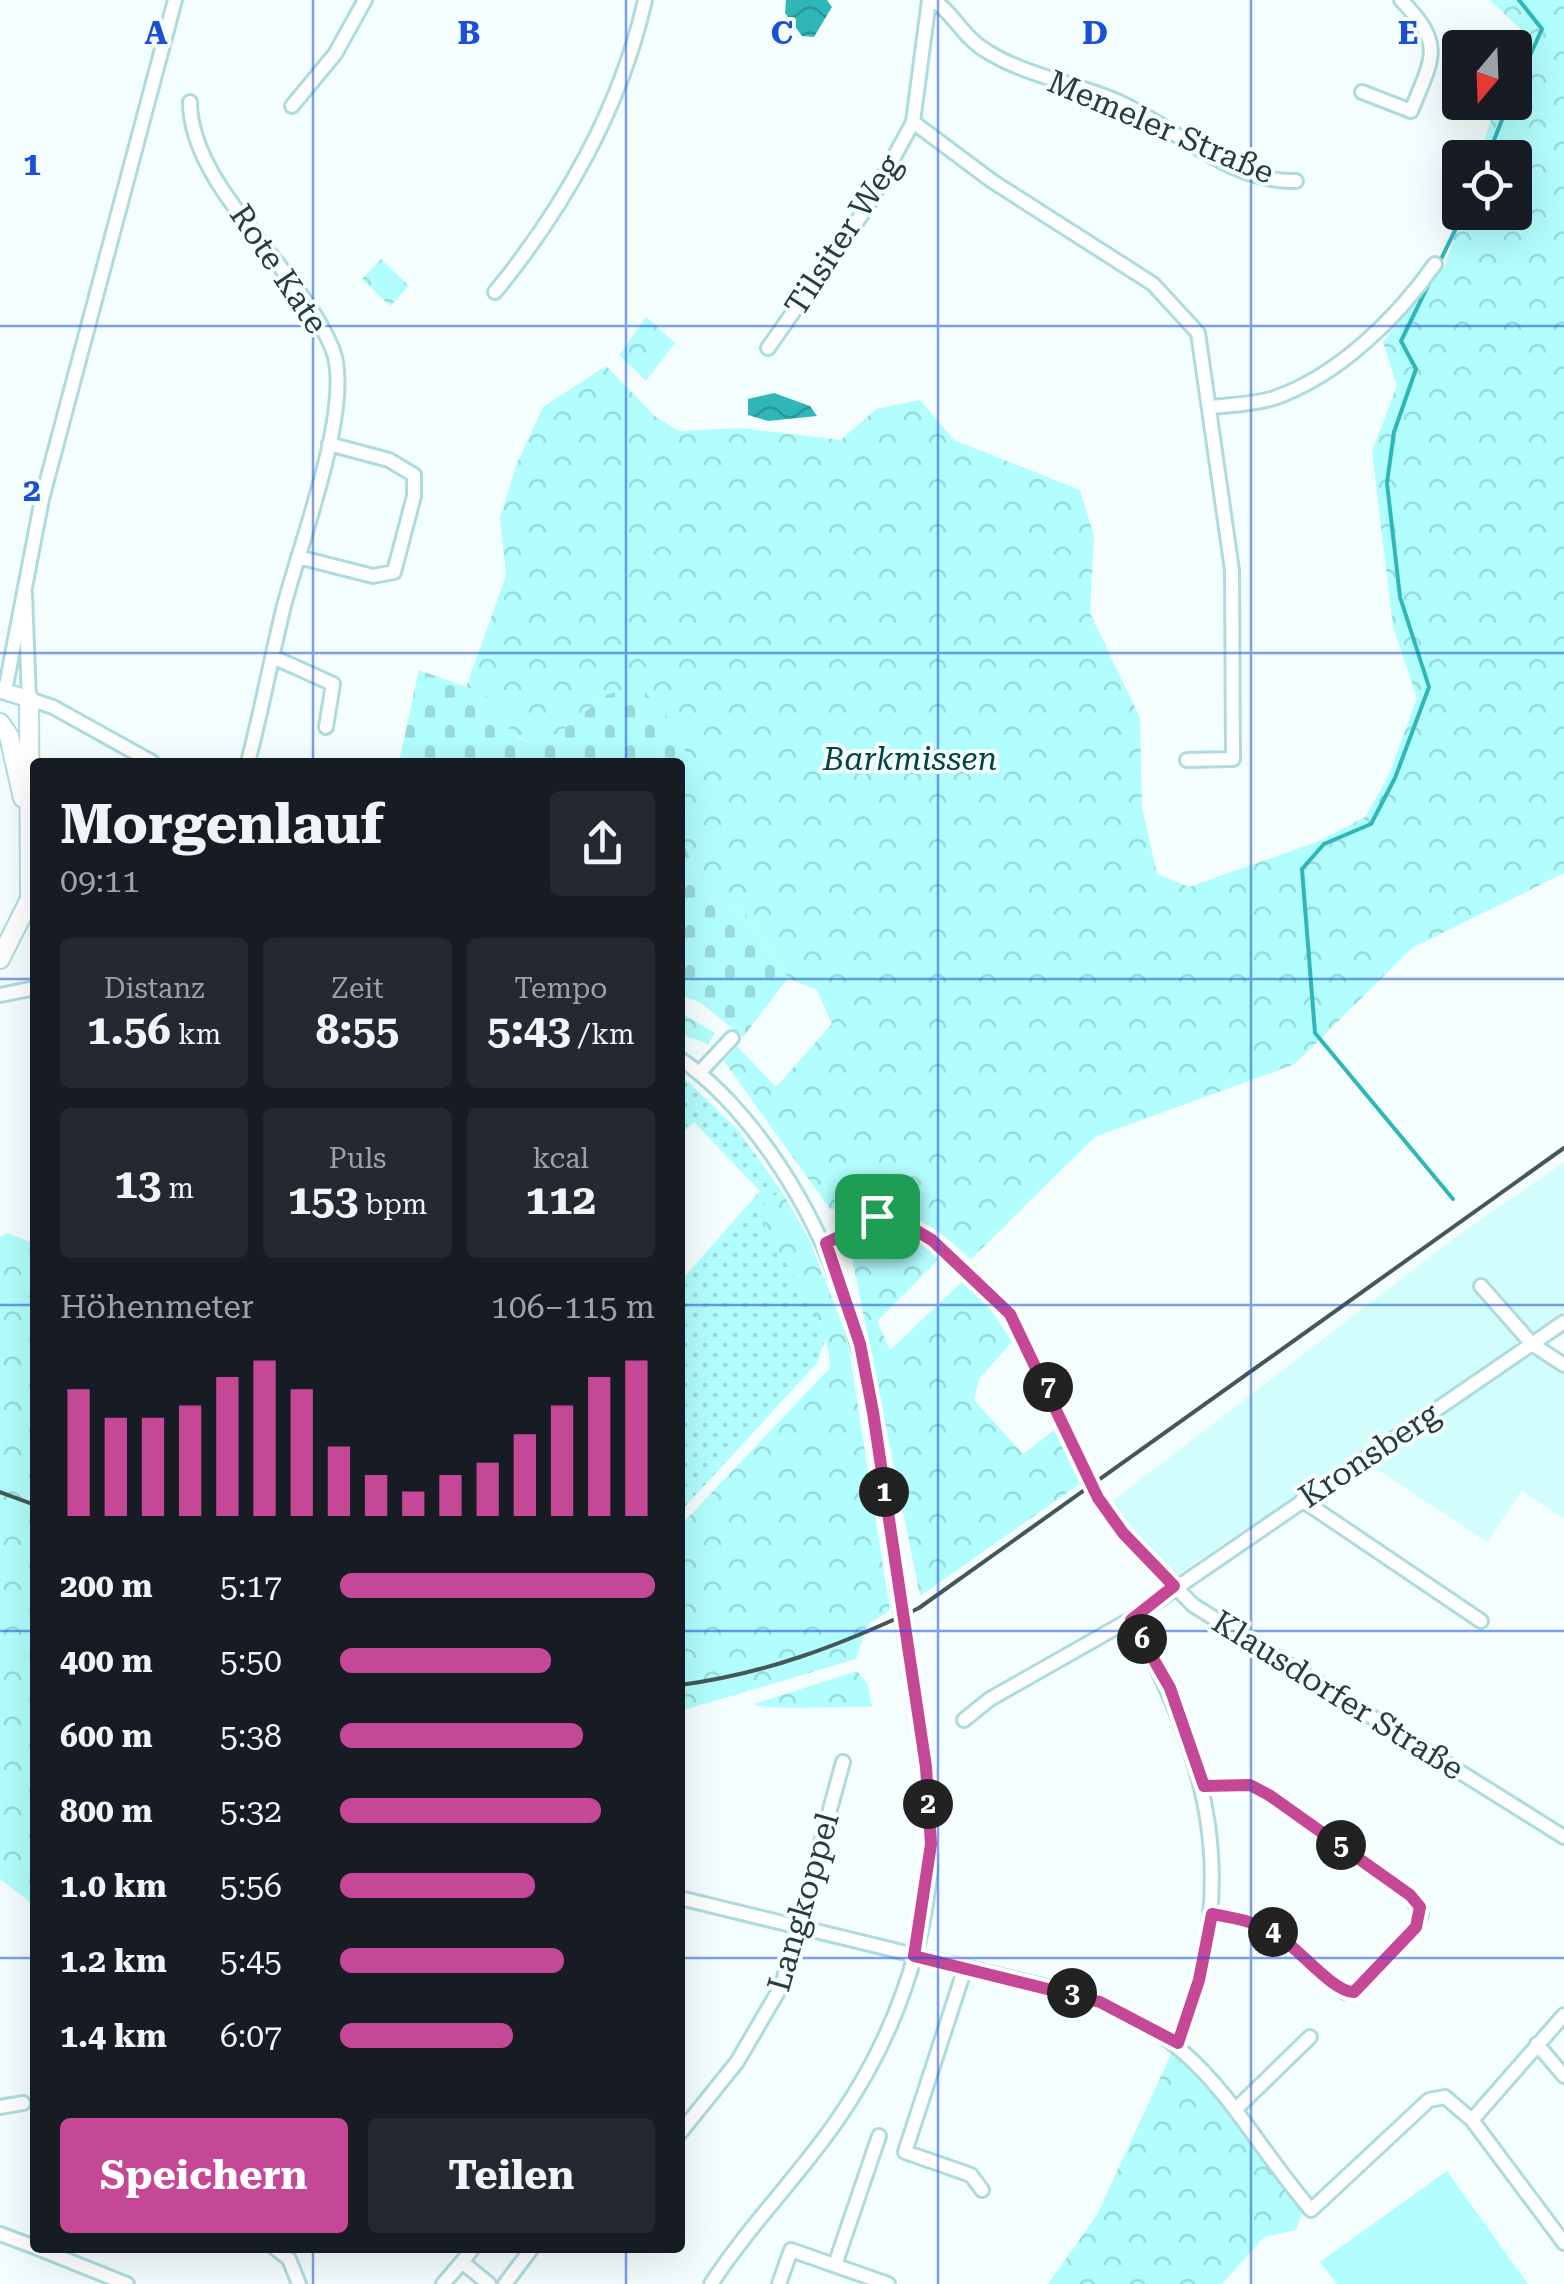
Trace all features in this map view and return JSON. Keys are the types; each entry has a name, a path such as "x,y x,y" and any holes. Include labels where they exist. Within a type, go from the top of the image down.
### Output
{"highway":[{"path":"29,699 4,729 30,834"},
{"path":"29,699 30,768"},
{"path":"0,959 25,915 30,884"},
{"path":"0,939 25,915"}],"main road":[{"path":"2,691 29,699"}],"street":[{"path":"2,691 42,499 175,0"},
{"path":"292,106 335,54 365,0"},
{"path":"495,292 560,204 619,84 645,0"},
{"name":"Tilsiter Weg","path":"768,348 867,207 913,122 931,0"},
{"name":"Memeler Straße","path":"931,0 960,33 1012,65 1116,101 1218,159 1270,182 1296,180"},
{"path":"1362,92 1411,110 1434,47 1426,26 1400,0"},
{"name":"Rote Kate","path":"190,102 190,126 207,167 308,302 334,352 338,398 249,758"},
{"path":"913,122 992,181 1153,284 1198,333 1212,407 1232,570 1233,759 1187,760"},
{"path":"1212,407 1274,398 1322,372 1373,336 1436,264"},
{"path":"298,557 374,576 394,572 414,496 414,475 390,460 328,444"},
{"path":"24,591 29,699 53,707 145,758"},
{"path":"273,657 333,684 326,727"},
{"path":"0,995 30,989"},
{"path":"700,1072 732,1038"},
{"path":"685,1062 700,1072 762,1142 826,1243 860,1344 926,1767 931,1844 914,1956 892,2024 862,2082 711,2284"},
{"name":"Klausdorfer Straße","path":"826,1243 888,1214 932,1240 1010,1314 1098,1498 1123,1533 1174,1586 1241,1638 1564,1837"},
{"path":"1482,1286 1532,1344 1564,1366"},
{"name":"Kronsberg","path":"964,1720 990,1699 1043,1673 1131,1620 1174,1586 1564,1322"},
{"path":"1302,1500 1482,1621"},
{"path":"1131,1620 1170,1688 1204,1786 1212,1914 1199,1980 1178,2043"},
{"name":"Langkoppel","path":"685,2127 737,2062 771,2008 800,1927 843,1762"},
{"path":"1204,1786 1250,1785 1269,1795 1410,1895 1421,1914 1416,1927 1354,1992 1345,1992 1272,1932 1245,1920 1212,1914"},
{"path":"685,1899 1100,2002 1178,2043 1236,2109 1312,2210 1429,2100 1445,2097 1472,2120 1564,2243"},
{"path":"964,1968 905,2152 972,2175 982,2190"},
{"path":"1472,2120 1564,2014"},
{"path":"1236,2109 1310,2038"},
{"path":"1537,2044 1564,2076"},
{"path":"0,2107 23,2103"},
{"path":"835,2265 879,2136"},
{"path":"0,2234 30,2245"},
{"path":"779,2284 791,2250 888,2284"},
{"path":"51,2253 127,2284"},
{"path":"281,2253 289,2260 299,2284"},
{"path":"443,2284 470,2253"},
{"path":"505,2284 528,2253"},
{"path":"462,2262 489,2284"}],"shaded area":[{"path":"1564,1162 1564,1311 1516,1343 1564,1374 1564,1519 1522,1490 1487,1542 1357,1456 1178,1574 1166,1571 1109,1504 1457,1236"}],"green space":[{"name":"Barkmissen","path":"1490,0 1564,0 1564,873 1412,948 1295,1064 1095,1137 971,1259 937,1231 907,1214 875,1208 830,1209 724,1061 737,1046 776,1087 832,1024 817,990 788,978 745,914 706,895 685,846 684,736 606,695 545,744 534,742 509,730 487,697 465,690 506,576 500,518 517,463 543,407 606,366 656,417 679,431 742,428 841,440 876,409 920,400 954,440 1080,490 1094,536 1090,613 1140,718 1142,807 1157,874 1189,887 1322,840 1365,817 1388,777 1417,698 1393,627 1372,451 1397,386 1383,342 1445,265 1456,230 1532,230 1532,140 1484,140 1491,120 1532,120 1532,30 1522,30"},
{"path":"381,259 409,286 390,306 362,279"},
{"path":"646,317 675,343 646,381 619,355"},
{"path":"419,670 481,693 495,705 513,734 531,742 545,744 606,695 639,686 685,736 685,758 400,758"},
{"path":"685,846 706,895 745,914 788,978 743,1037 701,1003 685,997"},
{"path":"685,1015 715,1033 708,1044 685,1036"},
{"path":"685,1079 737,1129 782,1192 767,1199 826,1338 817,1363 685,1507 685,1276 760,1191 694,1122 685,1132"},
{"path":"782,1192 809,1239 847,1337 890,1610 867,1625 856,1659 685,1710 685,1521 830,1368 828,1347 813,1307 759,1212 767,1199"},
{"path":"888,1224 942,1256 877,1321 890,1350 962,1282 989,1307 1012,1342 979,1379 974,1400 1023,1454 1054,1430 1081,1483 920,1596 851,1253 879,1226"},
{"path":"8,1233 30,1242 30,1902 0,1879 0,1237"},
{"path":"857,1671 868,1685 872,1707 790,1708 754,1704"},
{"path":"1172,2052 1198,2076 1302,2212 1296,2230 1264,2237 1222,2284 1048,2284 1097,2215"},
{"path":"1447,2171 1528,2284 1337,2284 1320,2262"}],"water":[{"path":"786,0 827,0 832,7 814,37 802,36 785,13"},
{"path":"774,393 810,406 817,416 768,421 748,415 748,399"}],"waterway":[{"path":"1519,0 1542,29 1532,51"},
{"path":"1494,140 1502,120"},
{"path":"1453,1199 1315,1033 1302,869 1324,844 1371,824 1395,778 1429,687 1400,597 1387,483 1394,432 1416,369 1401,341 1455,230"}],"railway":[{"path":"685,1684 742,1674 802,1656 919,1608 1564,1148"},
{"path":"0,1492 30,1503"}],"route":[{"path":"888,1214 932,1240 1010,1314 1098,1498 1123,1533 1174,1586 1131,1620 1170,1688 1204,1786 1250,1785 1269,1795 1410,1895 1420,1907 1416,1927 1354,1992 1336,1986 1301,1951 1272,1932 1245,1920 1212,1914 1199,1980 1178,2043 1100,2002 914,1956 931,1844 926,1767 873,1412 860,1344 826,1243 877,1216 888,1214"}]}
